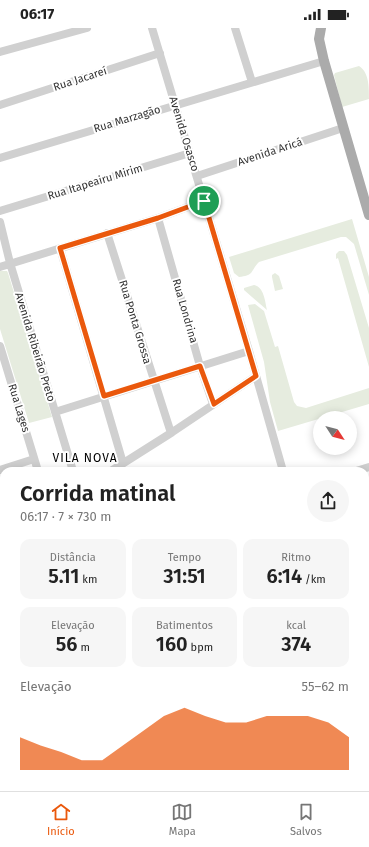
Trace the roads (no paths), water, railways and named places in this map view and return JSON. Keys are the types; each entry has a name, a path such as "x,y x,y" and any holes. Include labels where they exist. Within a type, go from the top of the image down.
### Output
{"main road":[{"path":"314,28 319,39 343,128 369,215"},
{"path":"319,39 321,28"}],"street":[{"path":"0,52 87,28"},
{"name":"Avenida Osasco","path":"152,28 249,351 282,467"},
{"path":"235,28 252,82"},
{"name":"Rua Jacareí","path":"0,105 160,53"},
{"name":"Rua Marzagão","path":"0,158 175,104 324,61"},
{"name":"Avenida Aricá","path":"197,176 343,128"},
{"name":"Rua Itapeairu Mirim","path":"0,211 190,152"},
{"path":"0,267 158,218 204,201"},
{"name":"Rua Londrina","path":"158,218 200,366 214,404"},
{"name":"Avenida Ribeirão Preto","path":"0,222 10,263 72,467"},
{"name":"Rua Ponta Grossa","path":"107,233 170,433"},
{"path":"60,248 123,463"},
{"name":"Rua Lages","path":"0,346 37,467"},
{"path":"55,412 249,351"},
{"path":"117,467 256,376"},
{"path":"9,467 34,459"}],"district":[{"name":"VILA NOVA","path":"85,458"}]}
